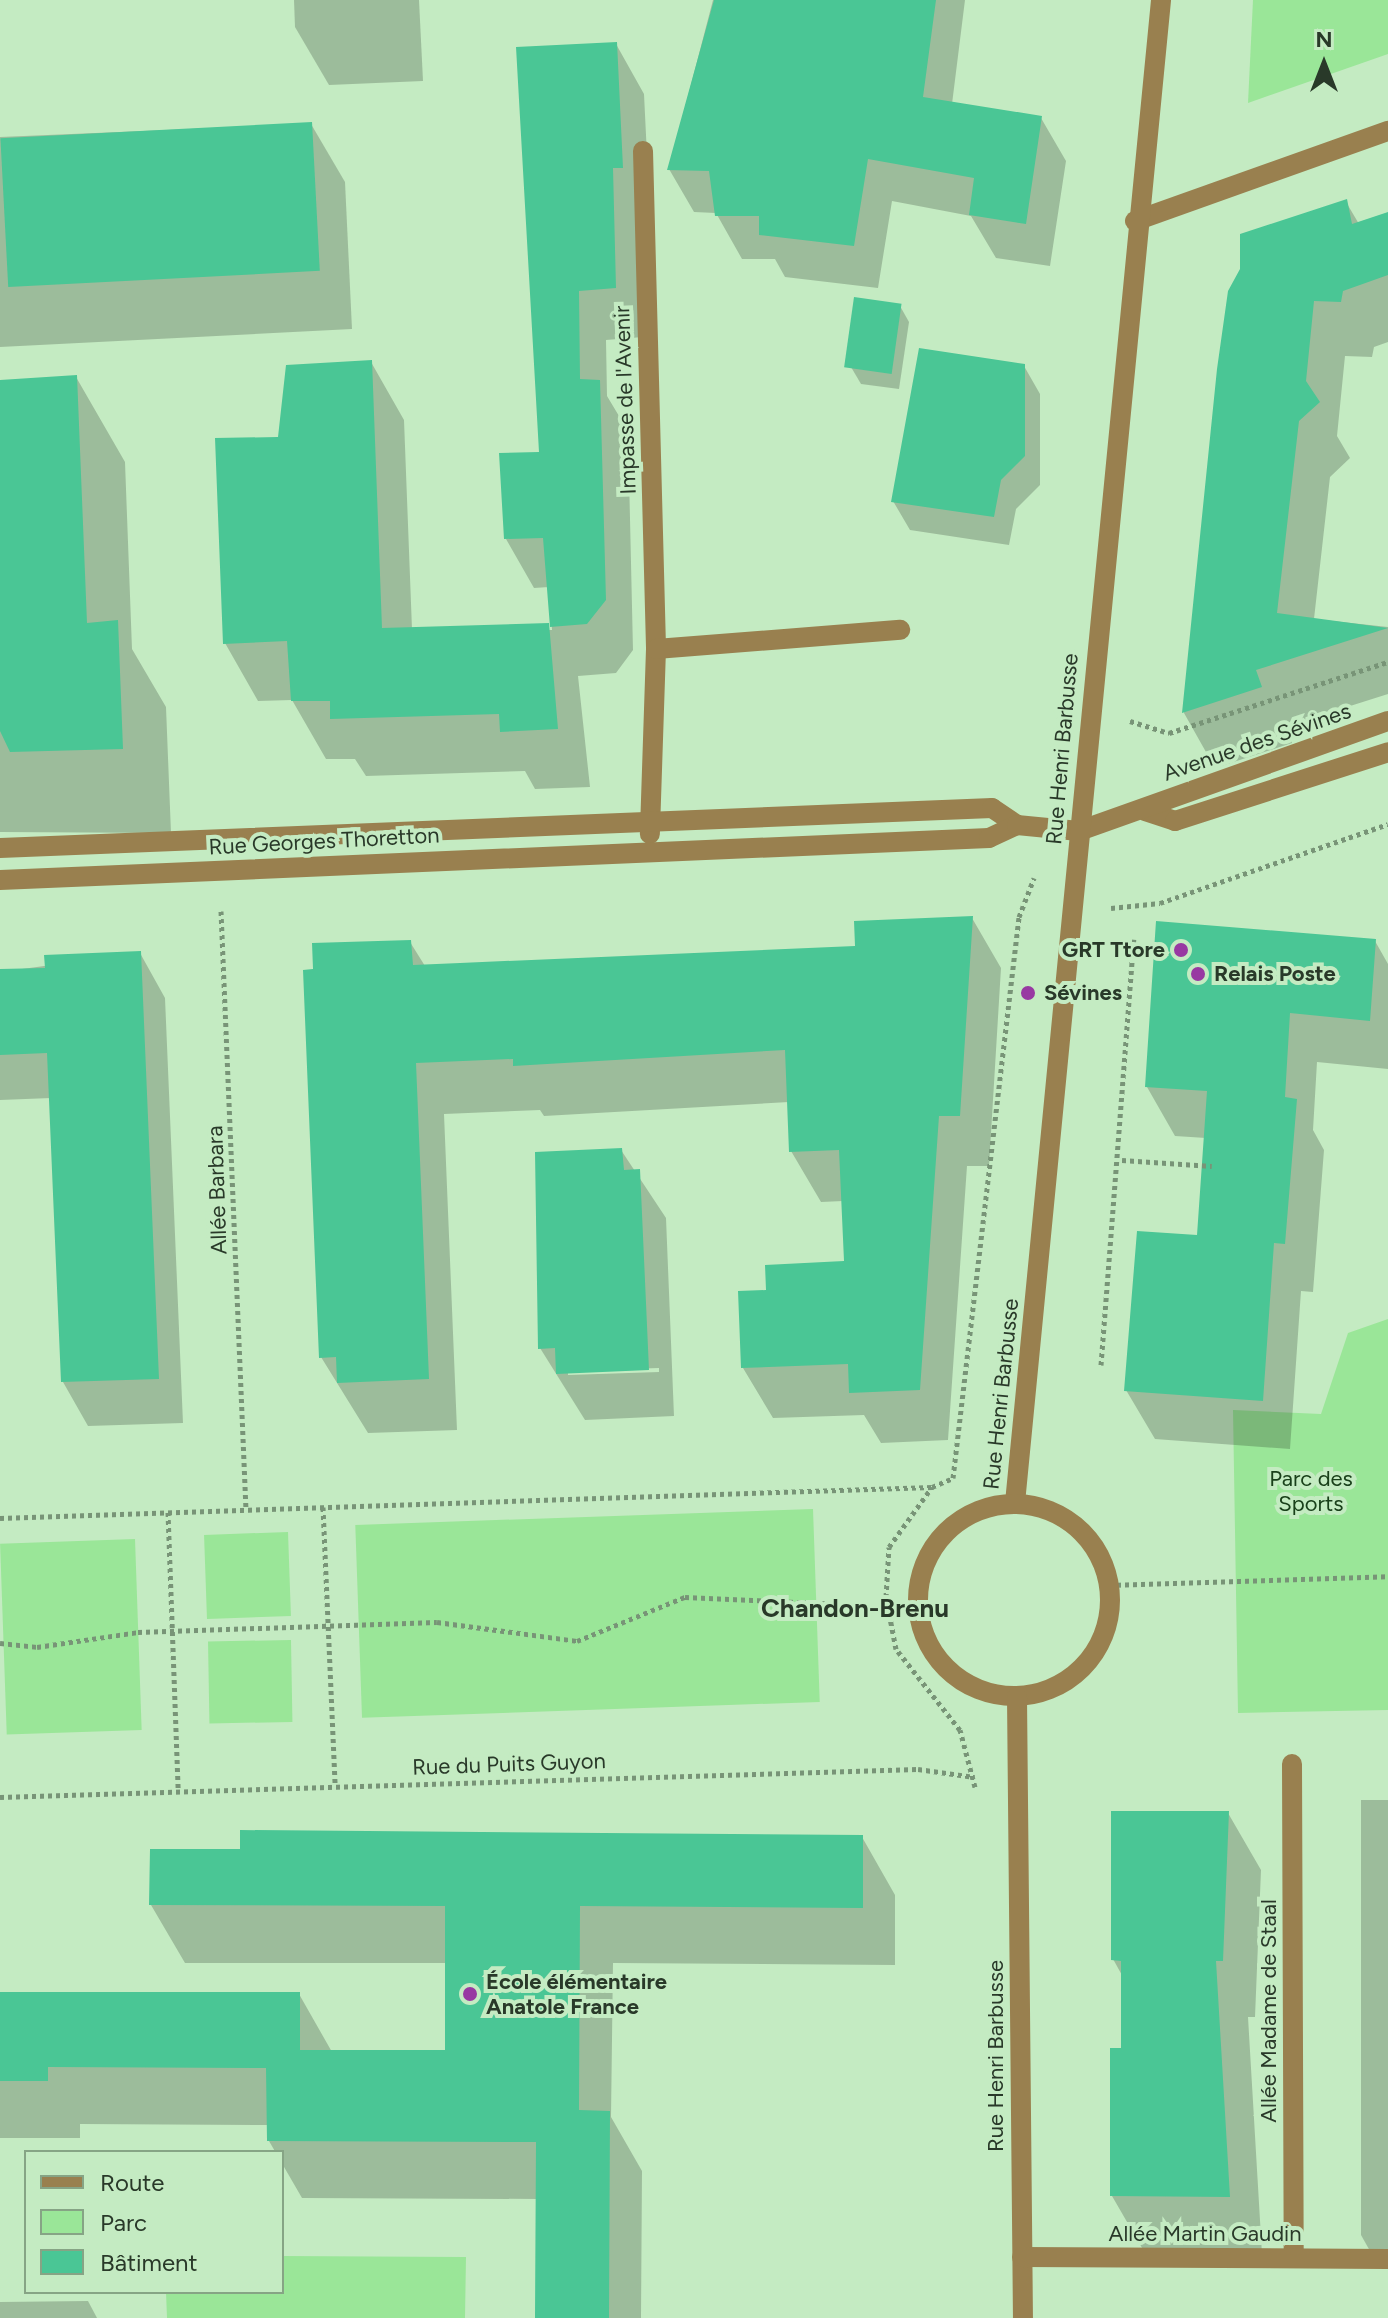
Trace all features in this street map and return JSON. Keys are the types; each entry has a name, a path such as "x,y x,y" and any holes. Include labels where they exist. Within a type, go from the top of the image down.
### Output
{"street":[{"name":"Rue Henri Barbusse","path":"1015,1503 1135,221 1161,0"},
{"path":"1135,221 1388,131"},
{"name":"Impasse de l'Avenir","path":"643,151 656,649"},
{"path":"650,851 656,649 900,630"},
{"name":"Avenue des Sévines","path":"1079,831 1145,811 1172,795 1388,721"},
{"name":"Avenue des Sévines","path":"1145,811 1175,821 1388,752"},
{"name":"Rue Georges Thoretton","path":"0,848 992,808 1017,825 1079,831"},
{"name":"Rue Georges Thoretton","path":"0,880 989,838 1017,825"},
{"name":"Rue Henri Barbusse","path":"1023,2318 1017,1697 959,1679 937,1658 917,1601 921,1571 957,1522 1015,1503 1066,1519 1087,1537 1109,1585"},
{"path":"1017,1697 1058,1685 1098,1648 1109,1585"},
{"name":"Allée Madame de Staal","path":"1292,1764 1294,2258"},
{"name":"Allée Martin Gaudin","path":"1022,2257 1388,2259"}],"path":[{"path":"1088,706 1169,733 1388,662"},
{"path":"1105,908 1160,903 1388,824"},
{"name":"Allée Barbara","path":"219,869 246,1510"},
{"path":"0,1518 932,1487 953,1478 1019,917"},
{"path":"1101,1365 1122,1160 1134,939"},
{"path":"1122,1160 1212,1166"},
{"path":"932,1487 889,1547 886,1597 896,1649 960,1730 976,1792"},
{"path":"323,1507 335,1786"},
{"path":"168,1512 178,1791"},
{"path":"1109,1585 1388,1576"},
{"path":"0,1643 37,1647 172,1632 328,1623 437,1622 577,1641 685,1597 842,1604"},
{"name":"Rue du Puits Guyon","path":"0,1797 918,1769 974,1777 1018,1777"}],"green space":[{"path":"1253,0 1388,0 1388,54 1248,103"},
{"name":"Parc des Sports","path":"1388,1319 1388,1710 1238,1713 1233,1410 1321,1414 1348,1333"},
{"path":"813,1509 820,1702 362,1718 355,1525"},
{"path":"288,1532 291,1616 207,1619 204,1535"},
{"path":"135,1539 142,1730 7,1735 0,1544"},
{"path":"291,1640 292,1722 209,1723 208,1641"},
{"path":"284,2256 466,2257 465,2318 167,2318 166,2294 284,2294"}],"building":[{"path":"714,0 936,0 923,97 1042,116 1026,224 969,215 974,178 868,159 854,246 759,235 759,216 715,216 709,171 667,170"},
{"path":"617,42 623,168 613,168 616,288 579,291 580,379 600,380 606,600 587,624 550,627 543,538 504,539 499,453 539,452 516,47"},
{"path":"312,122 320,271 8,287 0,138"},
{"path":"1347,199 1352,224 1388,212 1388,275 1343,291 1341,302 1314,301 1306,381 1320,402 1299,421 1277,613 1388,628 1256,670 1262,687 1182,713 1217,369 1228,291 1240,269 1240,234"},
{"path":"854,297 902,304 892,374 844,367"},
{"path":"919,348 1025,364 1025,456 1001,480 994,517 891,502"},
{"path":"372,360 382,628 549,623 558,729 500,732 499,714 330,719 330,701 291,701 287,641 223,644 215,438 278,437 286,365"},
{"path":"77,375 87,623 118,620 123,749 10,752 0,731 0,380"},
{"path":"973,916 960,1116 939,1116 920,1390 849,1393 848,1364 741,1368 738,1291 766,1290 765,1265 844,1261 839,1150 789,1152 785,1050 513,1066 513,1059 416,1063 429,1379 337,1383 336,1357 319,1358 303,970 313,969 312,943 411,940 413,965 855,946 854,921"},
{"path":"1156,921 1376,939 1370,1021 1290,1013 1285,1097 1297,1099 1285,1244 1274,1243 1263,1401 1124,1391 1137,1231 1197,1235 1207,1091 1145,1087"},
{"path":"141,951 159,1379 61,1382 47,1053 0,1055 0,969 45,968 44,955"},
{"path":"622,1148 624,1170 640,1169 649,1370 556,1374 555,1348 538,1349 535,1152"},
{"path":"1111,1811 1229,1811 1223,1961 1216,1961 1230,2197 1110,2196 1110,2048 1121,2048 1121,1961 1111,1960"},
{"path":"240,1830 863,1835 863,1908 580,1906 579,2110 610,2111 609,2318 535,2318 536,2142 267,2141 266,2068 48,2067 48,2081 0,2081 0,1992 300,1992 300,2050 445,2050 445,1906 149,1905 150,1849 240,1849"}],"place":[{"name":"GRT Ttore","path":"1181,950"},
{"name":"Relais Poste","path":"1198,974"},
{"name":"Sévines","path":"1028,993"},
{"name":"École élémentaire Anatole France","path":"470,1994"}],"district":[{"name":"Chandon-Brenu","path":"855,1609"}]}
